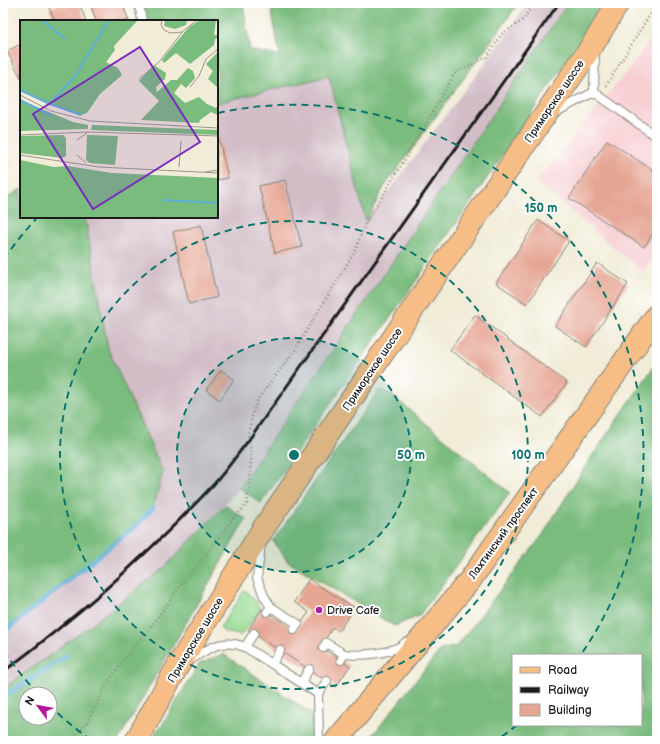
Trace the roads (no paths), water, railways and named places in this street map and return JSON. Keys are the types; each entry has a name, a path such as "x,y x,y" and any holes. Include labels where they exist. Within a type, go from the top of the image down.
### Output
{"main road":[{"name":"Приморское шоссе","path":"136,741 176,669 263,529 595,41 618,3"},
{"name":"Лахтинский проспект","path":"336,741 470,580 657,315"}],"lane":[{"path":"139,3 142,20"},
{"path":"595,41 597,94"},
{"path":"543,118 597,94"},
{"path":"597,94 657,137"},
{"path":"263,529 257,578 269,609 298,624 294,630"},
{"path":"323,648 326,643 342,657 362,656 401,648 470,580"},
{"path":"245,647 254,633"},
{"path":"176,669 216,645 234,642 245,647 318,694"},
{"path":"272,664 280,650"},
{"path":"300,683 309,669"},
{"path":"319,741 318,694 327,681"}],"waterway":[{"path":"3,633 136,526 153,508"},
{"path":"3,697 67,656"}],"railway":[{"path":"3,672 59,629 113,583 165,535 223,474 559,3"}],"place":[{"name":"Drive Cafe","path":"319,610"}]}
